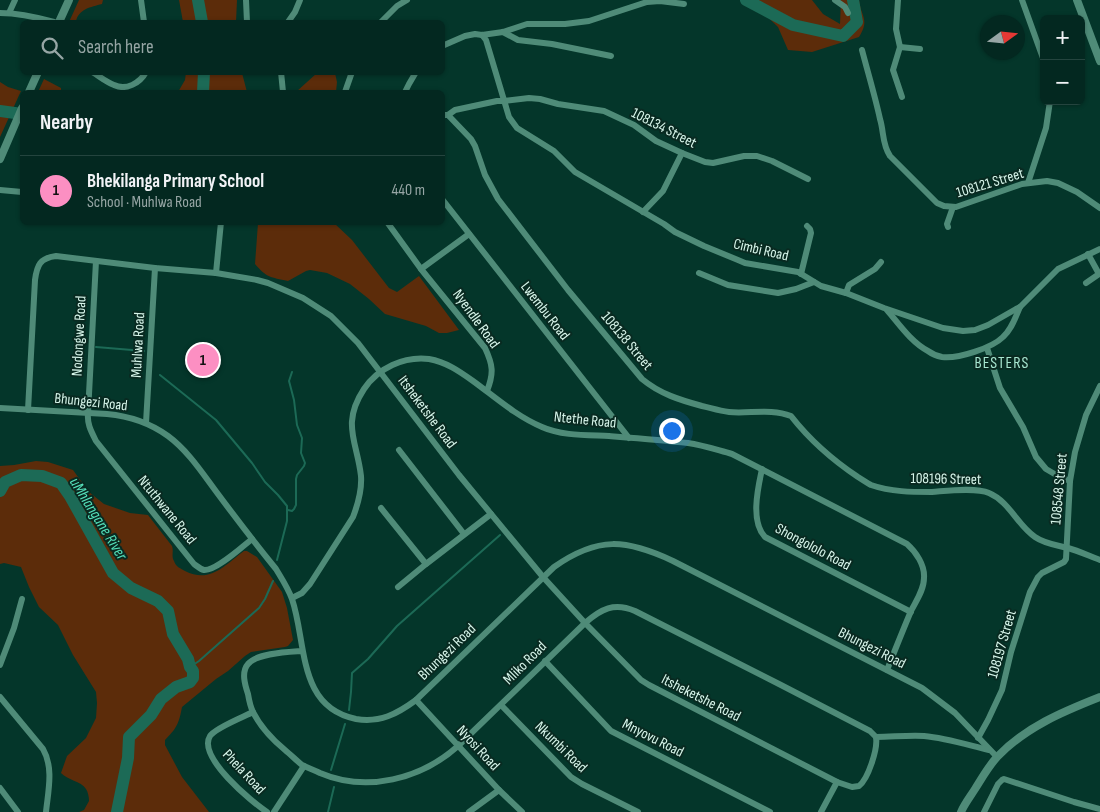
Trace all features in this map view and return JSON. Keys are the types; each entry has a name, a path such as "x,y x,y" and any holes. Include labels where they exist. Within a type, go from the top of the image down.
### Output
{"street":[{"path":"9,13 14,0"},
{"path":"60,20 69,0"},
{"path":"141,0 144,20"},
{"path":"246,0 247,20"},
{"path":"289,20 300,0"},
{"path":"383,20 397,6 407,0"},
{"path":"835,0 845,7 848,13"},
{"path":"898,0 896,29 900,47 893,70 902,98"},
{"path":"1022,0 1044,60"},
{"path":"1077,0 1100,61"},
{"path":"445,45 465,36 504,32 527,24 566,24 589,21 647,2 660,1 684,4"},
{"path":"0,13 46,20"},
{"path":"504,32 518,40 552,44 611,56"},
{"name":"Cimbi Road","path":"482,35 486,40 509,116 517,128 554,151 575,172 675,232 738,260 771,268 792,270 821,286 846,293 943,328 963,331 975,330 988,325 1020,307 1058,269 1100,249"},
{"path":"900,47 920,49"},
{"name":"108121 Street","path":"862,50 881,120 885,145 889,154 936,202 953,207 1022,184 1047,181 1058,183 1077,192 1100,208"},
{"path":"30,90 37,75"},
{"path":"97,75 113,85 124,86 139,82 144,75"},
{"path":"281,75 283,90"},
{"path":"347,90 351,75"},
{"path":"406,90 414,75"},
{"name":"108134 Street","path":"445,115 455,110 497,101 504,102 535,98 604,112 634,125 651,138 705,162 713,163 744,156 757,156 772,161 808,179"},
{"path":"1028,183 1046,128 1049,105"},
{"path":"0,160 20,113"},
{"name":"108138 Street","path":"445,115 471,139 485,175 498,199 568,290 642,379 656,390 673,398 718,410 727,412 773,411 793,413 811,438 852,473 870,485 893,490"},
{"path":"642,212 663,191 682,153"},
{"path":"0,190 20,192"},
{"name":"Lwembu Road","path":"445,203 629,438"},
{"path":"948,227 947,224 953,207"},
{"path":"216,273 221,225"},
{"name":"Nyendle Road","path":"389,225 485,348 492,369 492,377 487,391"},
{"path":"801,274 811,233 810,229 806,226"},
{"path":"422,269 469,234"},
{"path":"1086,283 1099,274 1088,254"},
{"name":"Itsheketshe Road","path":"28,410 36,271 39,264 45,259 56,256 216,273 268,283 315,304 341,325 358,343 454,468 543,577 638,677 649,685 837,782 852,787 861,785 864,780 877,746 876,737"},
{"name":"Nodongwe Road","path":"88,413 96,261"},
{"path":"846,293 850,284 875,269 881,262"},
{"name":"Muhlwa Road","path":"146,423 155,268"},
{"path":"699,273 728,285 778,293 814,282"},
{"path":"886,309 918,345 933,354 956,356 987,348 998,342 1005,336 1020,307"},
{"path":"987,348 1000,388 1023,427 1036,457 1046,469 1070,481"},
{"name":"Ntethe Road","path":"292,598 302,593 310,584 353,517 361,484 352,423 355,406 360,396 380,371 409,360 428,359 450,366 516,413 549,430 572,434 689,443 732,454 907,544 916,552 923,567 924,579 888,670"},
{"name":"108548 Street","path":"1058,565 1064,562 1066,556 1070,481 1075,452 1086,415 1100,386"},
{"name":"Bhungezi Road","path":"0,408 115,415 146,423 171,438 192,460 276,569 292,598 310,680 318,695 329,706 348,717 370,720 385,718 404,709 416,700 543,577 566,558 587,548 620,544 637,547 673,561 922,688 954,713 997,757"},
{"name":"Ntuthwane Road","path":"88,413 87,420 96,441 199,568 205,570 216,566 252,539"},
{"path":"399,450 464,534"},
{"name":"Shongololo Road","path":"762,469 756,508 758,526 765,537 911,612"},
{"name":"108196 Street","path":"893,490 918,492 975,490 988,492 1003,502 1036,538 1049,544 1067,547 1100,560"},
{"path":"381,508 426,564"},
{"path":"398,587 491,514"},
{"name":"108197 Street","path":"978,738 1002,690 1011,652 1030,592 1042,573 1058,565"},
{"path":"0,665 14,628 22,599"},
{"name":"Mliko Road","path":"302,650 260,657 249,662 245,670 245,683 253,712 277,744 304,766 344,781 374,782 389,780 421,771 444,758 585,623 611,607 619,606 628,608 795,692 870,731 876,737"},
{"name":"Mnyovu Road","path":"545,661 610,730 770,812"},
{"path":"0,697 43,749 48,758 49,772 46,812"},
{"path":"961,812 966,801 997,757 1024,735 1053,716 1100,697"},
{"name":"Nyosi Road","path":"416,700 499,790 522,812"},
{"name":"Nkumbi Road","path":"501,705 571,777 638,812"},
{"name":"Phela Road","path":"253,712 213,733 208,739 208,747 212,757 240,791 267,812"},
{"path":"876,737 925,736 990,750"},
{"path":"274,812 304,766"},
{"path":"984,812 998,784 1004,779 1100,809"},
{"path":"821,812 837,782"},
{"path":"0,788 18,812"},
{"path":"469,812 499,790"},
{"path":"966,812 974,790"}],"shaded area":[{"path":"79,0 103,0 102,4 82,11 76,20 70,20"},
{"path":"179,0 237,0 236,20 183,20"},
{"path":"750,0 812,0 823,14 840,24 841,0 859,0 864,18 864,26 859,37 812,52 788,50 778,27"},
{"path":"186,75 243,75 246,90 179,90"},
{"path":"315,75 335,75 336,90 298,90"},
{"path":"44,79 61,88 61,90 39,90"},
{"path":"0,82 20,91 20,93 0,137"},
{"path":"258,225 336,225 352,240 389,288 397,292 419,276 459,330 439,333 426,326 385,314 350,284 327,273 310,270 288,281 269,276 255,264"},
{"path":"36,461 48,462 73,470 89,492 104,504 130,513 148,515 172,546 176,565 185,571 202,575 210,574 224,567 244,551 247,551 257,557 282,592 293,640 285,647 251,652 245,656 182,707 176,726 165,740 165,745 182,777 209,812 79,812 84,810 89,801 87,790 81,784 61,773 67,756 86,738 96,718 96,692 73,655 58,625 39,607 21,567 4,563 0,564 0,466"}],"waterway":[{"path":"198,0 202,20"},
{"path":"746,0 793,25 843,36 857,22 853,0"},
{"path":"203,90 204,75"},
{"path":"0,111 20,114"},
{"path":"96,347 144,351"},
{"path":"288,510 292,511 296,505 296,479 305,463 301,453 302,438 297,425 294,400 289,381 292,372"},
{"path":"160,375 216,420 252,463 265,482 287,506 287,521 277,560"},
{"name":"uMhlangane River","path":"0,491 5,482 21,475 42,476 61,483 113,573 131,588 158,601 168,611 173,634 193,671 193,678 190,682 176,687 161,699 151,715 129,737 128,758 117,812"},
{"path":"349,710 352,673 368,659 397,626 500,535"},
{"path":"190,667 259,608 273,581"},
{"path":"331,770 345,724"},
{"path":"328,812 334,787"}],"place":[{"name":"Bhekilanga Primary School","path":"203,360"}],"district":[{"name":"BESTERS","path":"1002,363"}]}
